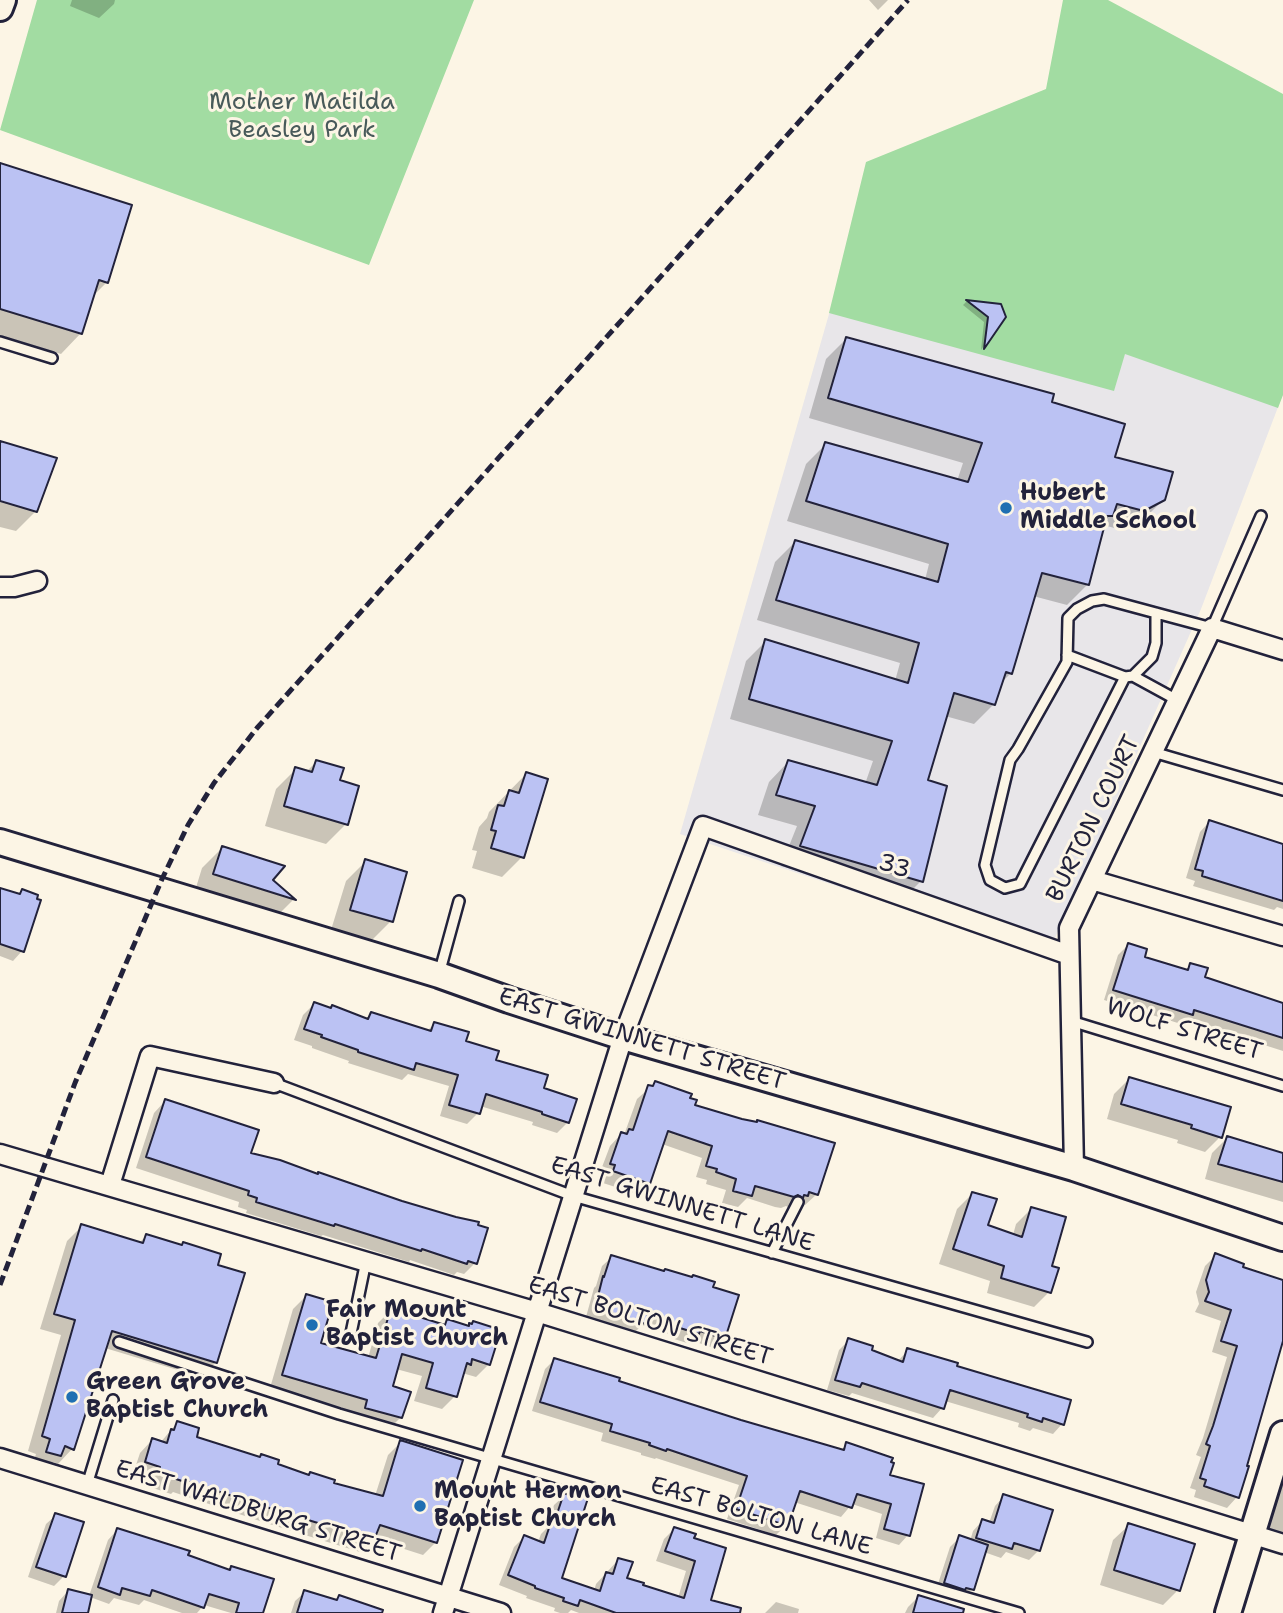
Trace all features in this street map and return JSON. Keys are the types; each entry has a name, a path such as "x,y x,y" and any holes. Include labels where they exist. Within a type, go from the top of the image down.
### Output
{"main road":[{"path":"0,8 2,0"},
{"name":"EAST GWINNETT STREET","path":"0,842 439,975 623,1037 1074,1168 1283,1238"},
{"path":"1228,1613 1283,1434"}],"street":[{"path":"0,586 37,581"},
{"path":"1212,628 1283,650"},
{"name":"BURTON COURT","path":"1074,1168 1069,928 1212,628"},
{"name":"33","path":"623,1037 703,826 1069,955"},
{"path":"1091,880 1283,936"},
{"path":"446,1605 623,1037"},
{"path":"110,1185 150,1056 274,1083"},
{"name":"EAST BOLTON STREET","path":"0,1154 537,1312 1283,1544"},
{"name":"EAST WALDBURG STREET","path":"0,1458 446,1605 500,1613"}],"lane":[{"path":"0,342 52,358"},
{"path":"1156,613 1156,643 1152,657 1129,677 1020,884 1005,888 990,880 985,865 1010,760 1067,662 1069,618 1077,609 1092,601 1104,599 1212,628 1261,516"},
{"path":"1067,655 1129,677 1177,700"},
{"path":"1153,752 1283,790"},
{"path":"439,975 459,901"},
{"name":"WOLF STREET","path":"1071,1021 1283,1086"},
{"name":"EAST GWINNETT LANE","path":"274,1083 573,1196 1087,1342"},
{"path":"772,1253 798,1202"},
{"path":"350,1338 366,1261"},
{"name":"EAST BOLTON LANE","path":"119,1342 340,1414 1020,1613"},
{"path":"87,1485 113,1401"}],"shaded area":[{"name":"Hubert Middle School","path":"872,164 1283,394 1201,609 1047,956 680,834"}],"green space":[{"name":"Mother Matilda Beasley Park","path":"37,0 474,0 369,265 0,130"},
{"path":"1063,0 1108,0 1283,94 1283,395 1278,408 1125,354 1114,391 829,313 866,162 1046,89"}],"building":[{"path":"0,163 132,205 108,283 99,280 82,334 0,309"},
{"path":"966,300 1001,304 1006,317 984,349 988,317"},
{"name":"Hubert Middle School","path":"846,337 1054,394 1052,402 1125,424 1115,457 1173,472 1165,500 1144,511 1117,504 1113,516 1107,516 1089,585 1042,573 1012,674 1006,672 995,705 954,693 928,780 947,786 923,882 800,846 815,806 776,795 788,760 877,785 892,741 749,699 765,639 908,683 919,643 776,600 795,540 938,582 948,544 806,501 825,442 968,482 982,443 828,398"},
{"path":"0,441 57,458 37,512 0,501"},
{"path":"316,760 344,768 340,780 359,786 348,825 284,806 295,767 312,772"},
{"path":"526,772 548,779 524,858 491,848 496,831 491,830 498,805 504,806 509,790 519,793"},
{"path":"1209,820 1283,844 1283,901 1202,876 1203,871 1195,869"},
{"path":"222,846 285,866 273,880 296,900 213,874"},
{"path":"365,859 407,872 393,922 350,910"},
{"path":"0,888 20,894 22,889 38,895 37,899 41,900 24,952 0,944"},
{"path":"1128,943 1147,949 1145,957 1188,970 1190,963 1208,968 1205,977 1283,1003 1283,1038 1194,1010 1193,1015 1113,990"},
{"path":"314,1002 331,1008 332,1005 368,1019 371,1012 431,1031 434,1022 469,1032 466,1041 499,1051 496,1060 548,1075 544,1088 577,1099 569,1123 486,1094 480,1114 449,1105 458,1075 416,1063 414,1070 358,1052 304,1029"},
{"path":"1129,1077 1231,1107 1222,1138 1191,1128 1192,1125 1121,1104"},
{"path":"655,1081 692,1094 690,1098 697,1100 695,1105 835,1143 818,1195 809,1192 808,1196 804,1195 803,1198 798,1195 794,1197 755,1186 752,1196 733,1191 736,1179 706,1166 712,1146 668,1131 650,1184 613,1171 615,1165 610,1164 621,1132 627,1134 629,1129 633,1130 648,1085 653,1086"},
{"path":"165,1099 259,1130 251,1153 318,1172 402,1201 479,1222 478,1225 488,1228 477,1264 468,1261 467,1264 256,1202 257,1198 248,1195 249,1191 146,1157"},
{"path":"1227,1136 1283,1153 1283,1182 1218,1164"},
{"path":"972,1192 997,1199 988,1225 1022,1237 1031,1207 1066,1217 1052,1266 1059,1268 1051,1293 1001,1278 1004,1266 953,1249"},
{"path":"81,1224 143,1243 146,1234 182,1245 183,1242 221,1254 218,1265 245,1273 217,1363 112,1331 74,1450 65,1446 61,1456 46,1452 50,1439 42,1436 75,1320 54,1314"},
{"path":"1215,1253 1244,1264 1243,1267 1283,1280 1283,1341 1239,1498 1204,1486 1206,1480 1200,1478 1210,1446 1206,1444 1237,1346 1221,1341 1231,1310 1205,1301 1209,1292 1206,1280"},
{"path":"611,1255 664,1271 665,1269 692,1277 693,1275 715,1282 713,1287 739,1295 725,1339 700,1331 699,1334 648,1315 646,1324 595,1308"},
{"path":"306,1294 333,1302 321,1343 376,1358 391,1308 445,1325 447,1319 469,1326 473,1321 498,1329 497,1332 500,1333 490,1365 472,1359 471,1365 467,1363 457,1397 426,1388 433,1363 402,1354 393,1386 411,1392 402,1418 365,1408 367,1400 282,1375"},
{"path":"848,1338 873,1346 872,1350 903,1362 907,1348 1071,1400 1064,1425 1043,1418 1042,1422 1027,1417 1028,1414 950,1390 944,1409 862,1383 860,1387 835,1380"},
{"path":"554,1358 741,1420 844,1450 846,1442 893,1458 890,1475 924,1484 910,1536 884,1529 891,1504 857,1494 852,1508 800,1491 788,1526 736,1509 747,1476 649,1445 650,1443 610,1431 612,1424 540,1402"},
{"path":"177,1421 199,1428 197,1437 260,1457 261,1454 279,1460 278,1464 309,1475 310,1472 335,1480 334,1483 383,1496 400,1440 463,1460 437,1543 380,1525 374,1540 158,1473 160,1467 145,1462 152,1438 167,1443 171,1429 174,1430"},
{"path":"571,1489 589,1495 562,1578 600,1591 606,1572 613,1574 618,1558 633,1562 627,1578 684,1598 695,1561 665,1551 674,1527 696,1534 694,1538 726,1548 711,1600 741,1608 740,1613 616,1613 580,1600 578,1606 563,1601 564,1598 508,1575 524,1535 544,1543 564,1493 569,1495"},
{"path":"1003,1494 1053,1510 1040,1551 1014,1543 1012,1549 976,1538 982,1519 994,1523"},
{"path":"55,1513 84,1522 66,1577 36,1567"},
{"path":"1128,1523 1195,1544 1180,1591 1114,1570"},
{"path":"117,1528 190,1551 188,1555 230,1570 231,1566 274,1579 263,1613 236,1613 239,1603 209,1594 204,1608 152,1590 150,1596 122,1588 120,1595 98,1587"},
{"path":"959,1535 988,1545 974,1590 944,1583"},
{"path":"68,1589 92,1595 88,1613 62,1613"},
{"path":"304,1590 337,1600 339,1595 383,1610 382,1613 297,1613"},
{"path":"918,1595 964,1609 963,1613 913,1613"}],"railway":[{"path":"0,1285 75,1083 162,879 188,825 214,783 257,728 908,0"}],"place":[{"name":"Hubert Middle School","path":"1006,508"},
{"name":"Fair Mount Baptist Church","path":"312,1325"},
{"name":"Green Grove Baptist Church","path":"72,1397"},
{"name":"Mount Hermon Baptist Church","path":"420,1506"}]}
